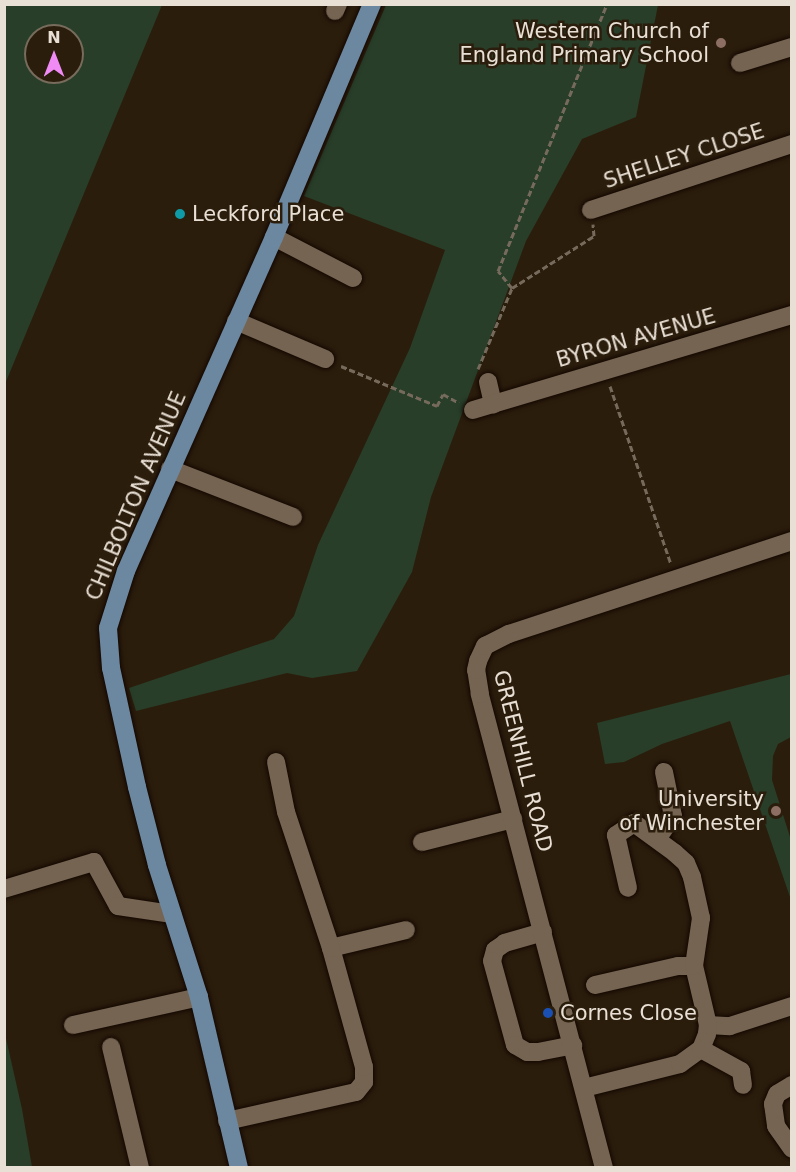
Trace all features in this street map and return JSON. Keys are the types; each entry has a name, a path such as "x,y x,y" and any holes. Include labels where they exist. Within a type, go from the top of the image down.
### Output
{"main road":[{"name":"CHILBOLTON AVENUE","path":"239,1167 199,997 172,915 137,787 107,647 108,628 116,595 274,237 372,4"}],"street":[{"path":"740,63 792,47"},
{"name":"SHELLEY CLOSE","path":"591,210 792,144"},
{"path":"274,237 352,278"},
{"name":"BYRON AVENUE","path":"473,410 792,315"},
{"path":"236,321 325,359"},
{"path":"488,382 493,404"},
{"path":"170,469 293,517"},
{"name":"GREENHILL ROAD","path":"604,1167 477,681 478,661 485,646 509,634 792,542"},
{"path":"227,1121 356,1092 364,1082 364,1067 331,948 286,812 276,762"},
{"path":"657,839 673,816 664,772"},
{"path":"422,842 513,819"},
{"path":"584,1088 680,1064 701,1049 708,1025 694,966 701,918 692,877 686,863 634,823 616,835 628,888"},
{"path":"4,889 94,862 118,906 172,915"},
{"path":"331,948 406,930"},
{"path":"543,932 505,943 495,950 492,961 515,1045 527,1052 538,1052 573,1045"},
{"path":"595,985 678,966 694,966"},
{"path":"73,1025 199,997"},
{"path":"708,1025 730,1026 792,1006"},
{"path":"111,1047 140,1167"},
{"path":"701,1049 741,1071 743,1085"},
{"path":"792,1085 777,1094 773,1104 776,1126 792,1149"}],"path":[{"path":"512,288 498,271 607,4"},
{"path":"488,382 477,371 512,288 594,236 591,210"},
{"path":"325,359 437,406 442,394 473,410"},
{"path":"605,371 677,580"}],"green space":[{"path":"4,5 162,5 5,384"},
{"path":"386,5 658,5 636,117 582,139 526,241 431,497 412,572 357,671 312,678 287,673 136,711 129,688 274,639 294,616 318,545 410,348 445,250 304,196"},
{"path":"791,674 791,737 778,744 773,756 772,780 791,840 791,900 730,721 662,744 624,762 605,764 597,723"},
{"path":"5,1034 22,1109 32,1167 5,1167"}],"place":[{"name":"Western Church of England Primary School","path":"721,43"},
{"name":"Leckford Place","path":"180,214"},
{"name":"University of Winchester","path":"776,811"},
{"name":"Cornes Close","path":"548,1013"}]}
